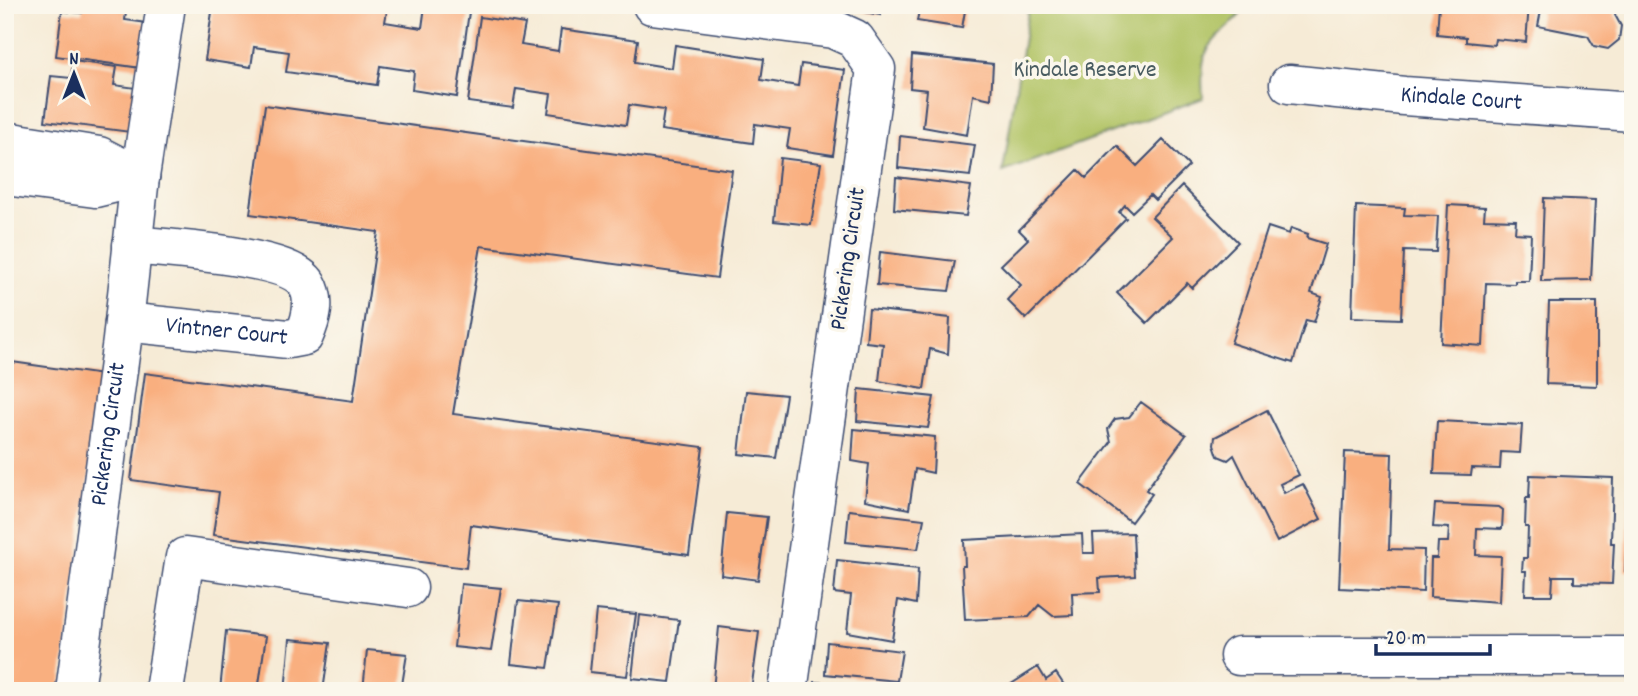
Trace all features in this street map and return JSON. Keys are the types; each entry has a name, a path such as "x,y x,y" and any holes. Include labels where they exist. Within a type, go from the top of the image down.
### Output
{"street":[{"name":"Pickering Circuit","path":"75,691 124,322 140,177 166,5"},
{"name":"Pickering Circuit","path":"652,5 833,29 855,38 876,69 788,691"},
{"name":"Kindale Court","path":"1289,84 1404,96 1633,112"},
{"path":"5,141 99,156 140,177"},
{"path":"5,176 95,188 140,177"},
{"name":"Vintner Court","path":"124,322 288,339 304,335 311,321 313,300 307,283 288,269 257,260 132,245"},
{"path":"163,691 184,557 408,588"},
{"path":"1239,656 1633,656"}],"green space":[{"name":"Kindale Reserve","path":"1029,5 1234,5 1240,15 1207,50 1202,69 1203,98 1003,172"}],"building":[{"path":"83,5 127,5 125,20 147,23 141,68 56,56 62,11 82,13"},
{"path":"213,5 269,5 296,10 297,5 388,5 385,22 422,28 425,6 469,12 457,97 412,90 414,71 380,66 377,85 286,72 289,52 254,47 251,67 205,60"},
{"path":"826,5 882,5 881,15"},
{"path":"920,5 966,5 962,28 917,21"},
{"path":"1439,5 1529,5 1526,42 1495,39 1494,45 1466,42 1466,37 1437,34"},
{"path":"1542,5 1617,5 1615,15 1621,26 1619,40 1608,49 1594,46 1588,36 1538,26"},
{"path":"480,17 525,24 521,45 558,51 561,29 638,40 635,62 672,68 675,45 764,59 761,80 798,86 801,64 845,70 833,155 787,148 790,129 755,124 753,143 661,130 664,110 629,105 626,125 548,113 551,94 516,89 513,108 468,102"},
{"path":"912,55 993,64 991,99 973,95 967,135 923,127 927,90 910,88"},
{"path":"73,61 117,67 114,85 136,88 130,132 45,121 51,76 71,78"},
{"path":"265,105 732,170 717,278 481,246 453,414 703,447 689,555 471,525 466,568 213,535 219,492 131,480 145,373 353,401 378,232 250,214"},
{"path":"900,136 975,145 970,176 898,168"},
{"path":"1163,140 1189,166 1155,200 1150,195 1132,212 1125,205 1119,212 1126,218 1026,319 1007,300 1021,285 1001,265 1028,239 1019,230 1078,170 1086,178 1117,146 1137,166"},
{"path":"780,158 821,163 811,225 774,221"},
{"path":"896,177 971,186 966,216 894,209"},
{"path":"1182,186 1238,242 1192,288 1187,283 1147,323 1117,293 1173,237 1152,217"},
{"path":"1544,198 1595,200 1591,280 1541,281"},
{"path":"1448,205 1485,207 1484,219 1516,220 1515,233 1531,234 1529,281 1515,281 1515,284 1486,283 1483,346 1441,343"},
{"path":"1356,206 1405,208 1404,215 1438,216 1436,252 1404,251 1401,319 1352,317"},
{"path":"1268,227 1289,234 1291,228 1308,234 1307,238 1326,244 1311,293 1322,297 1314,322 1306,320 1293,363 1231,343"},
{"path":"880,252 955,261 949,291 877,285"},
{"path":"1549,302 1597,302 1597,386 1546,384"},
{"path":"869,309 950,318 948,354 930,349 924,389 879,381 883,344 866,342"},
{"path":"5,361 103,375 60,691 5,691"},
{"path":"859,389 934,397 928,428 857,421"},
{"path":"746,391 786,395 776,458 739,454"},
{"path":"1141,402 1186,435 1146,490 1152,494 1131,522 1080,484 1111,442 1108,429 1115,419 1129,417"},
{"path":"1267,410 1299,475 1280,484 1284,493 1303,484 1321,519 1277,542 1234,455 1228,460 1218,456 1214,444 1215,437"},
{"path":"1437,421 1522,425 1520,453 1501,452 1500,469 1472,468 1471,475 1434,474"},
{"path":"854,429 935,437 933,473 915,469 909,509 865,500 869,464 852,461"},
{"path":"1345,452 1392,454 1389,549 1424,550 1423,592 1339,588"},
{"path":"1530,475 1613,478 1612,584 1574,583 1574,576 1553,576 1552,595 1525,595 1526,571 1522,571 1523,558 1527,558 1526,498 1529,498"},
{"path":"1629,493 1633,493 1633,571 1625,571"},
{"path":"1435,504 1499,507 1503,510 1502,529 1477,528 1476,555 1501,556 1499,602 1430,597 1431,558 1437,558 1438,542 1448,542 1449,528 1433,527"},
{"path":"849,510 924,519 918,549 846,542"},
{"path":"727,513 767,517 758,580 721,575"},
{"path":"1133,533 1135,576 1099,578 1100,592 1072,593 1073,615 1053,616 1039,605 1029,617 965,620 962,566 965,566 964,540 1082,534 1083,553 1094,553 1093,534"},
{"path":"837,560 918,569 916,604 898,600 892,640 847,632 851,595 834,593"},
{"path":"461,584 501,588 491,651 454,647"},
{"path":"518,601 558,605 548,668 511,664"},
{"path":"596,610 636,614 627,676 590,672"},
{"path":"639,615 679,620 670,682 632,678"},
{"path":"719,627 759,632 751,691 713,690"},
{"path":"226,631 266,636 258,691 220,691"},
{"path":"290,639 330,643 323,691 285,691"},
{"path":"827,642 902,651 897,681 825,674"},
{"path":"367,650 407,654 401,691 363,691"},
{"path":"1038,667 1046,680 1056,673 1068,691 1007,691 1005,688"},
{"path":"815,682 888,689 888,691 814,691"}]}
